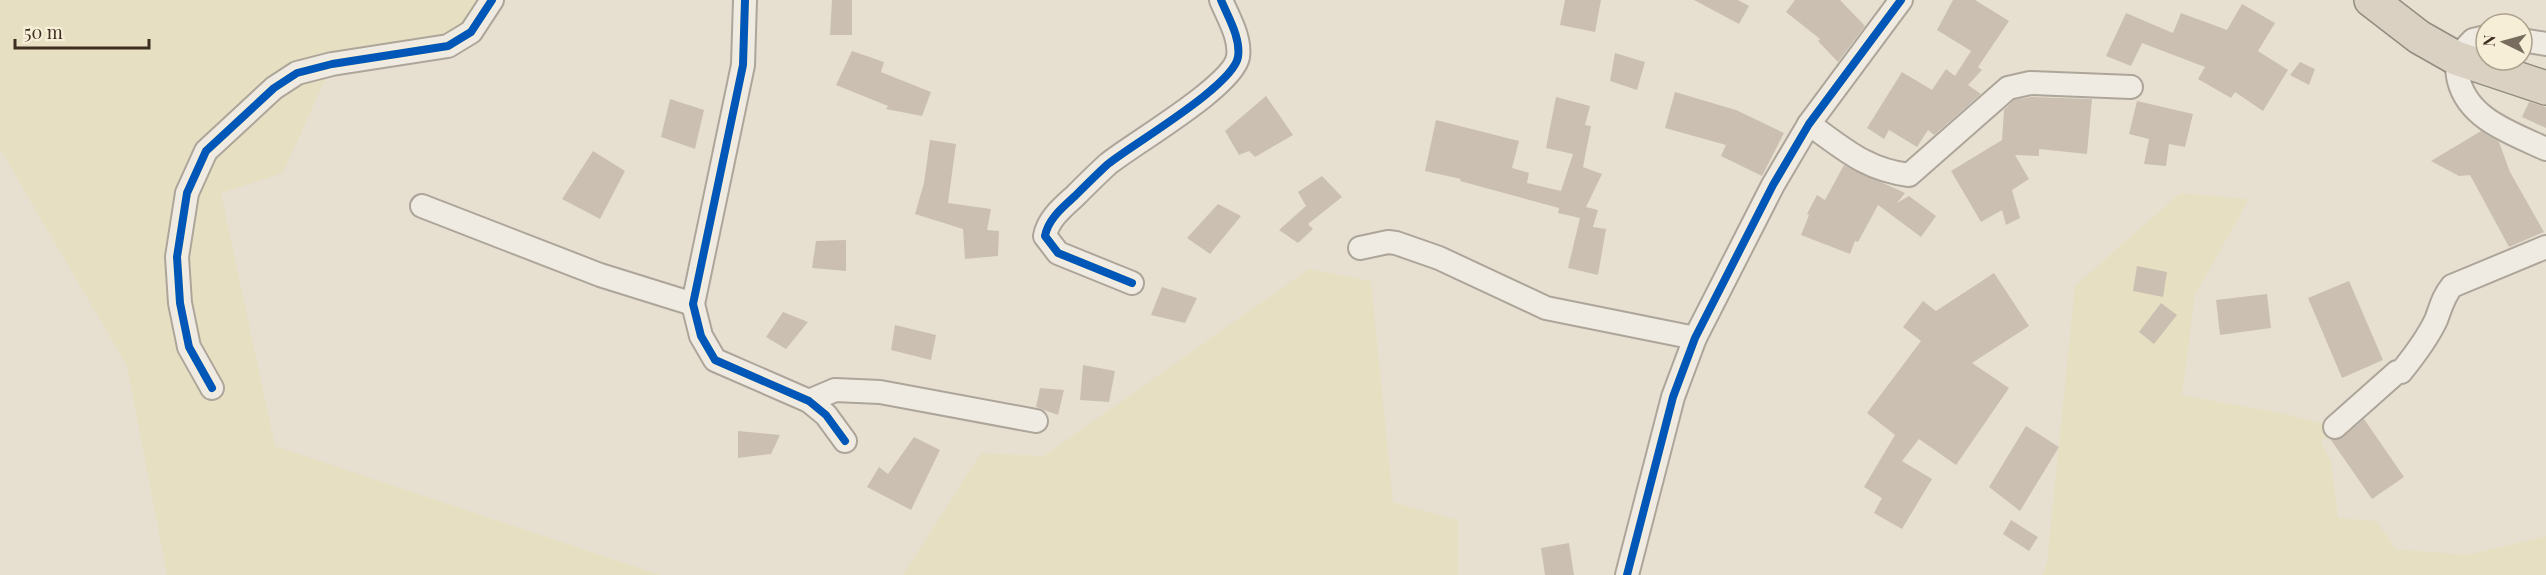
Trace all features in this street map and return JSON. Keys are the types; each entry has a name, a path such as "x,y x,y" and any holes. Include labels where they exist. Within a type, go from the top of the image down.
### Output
{"highway":[{"path":"2371,0 2419,37 2456,57 2546,88"}],"street":[{"path":"212,388 189,347 180,303 177,257 187,193 206,151 274,88 297,74 332,64 448,46 471,32 492,0"},
{"path":"745,0 743,65 693,304 701,336 715,360 809,401 826,415 845,441"},
{"path":"1132,283 1058,253 1045,236 1046,228 1061,209 1109,164 1158,130 1230,74 1238,59 1238,45 1221,0"},
{"path":"1627,575 1673,397 1695,338 1773,185 1809,124 1901,0"},
{"path":"2474,40 2456,57 2459,82 2469,103 2493,124 2546,149"},
{"path":"1809,124 1868,165 1888,173 1909,175 2008,88 2030,83 2131,87"},
{"path":"422,206 600,275 693,304"},
{"path":"1360,248 1388,242 1396,243 1439,258 1546,308 1695,338"},
{"path":"2335,427 2397,372 2401,372 2418,351 2435,321 2443,298 2452,286 2546,247"},
{"path":"809,401 835,390 880,392 1036,421"}],"shaded area":[{"path":"0,0 493,0 471,32 332,64 283,173 221,193 275,446 660,575 167,575 127,366 0,149"},
{"path":"2180,193 2249,199 2195,295 2182,395 2286,414 2335,427 2321,442 2331,461 2338,518 2377,521 2395,549 2467,555 2546,536 2546,575 2042,575 2047,563 2075,286"},
{"path":"1309,269 1371,281 1393,502 1458,520 1458,575 903,575 981,453 1044,456"}],"building":[{"path":"832,0 852,0 852,35 830,35"},
{"path":"1565,0 1601,0 1595,32 1560,25"},
{"path":"1694,0 1738,0 1749,6 1739,24"},
{"path":"1795,0 1840,0 1865,26 1838,62 1818,41 1820,39 1786,12"},
{"path":"1953,0 1975,0 2009,21 1978,67 1982,70 1968,85 1981,94 1934,135 1928,130 1917,147 1889,130 1884,139 1867,128 1902,72 1932,90 1946,69 1955,76 1971,51 1937,30"},
{"path":"2242,4 2275,23 2258,51 2288,70 2263,111 2235,92 2231,98 2198,79 2205,67 2142,43 2131,66 2106,56 2126,13 2173,33 2181,13 2227,30"},
{"path":"852,51 884,62 881,72 931,92 922,116 886,109 888,106 836,85"},
{"path":"1615,53 1645,62 1637,90 1610,81"},
{"path":"2300,62 2315,69 2309,85 2290,75"},
{"path":"1675,92 1736,110 1784,133 1762,176 1721,156 1726,145 1665,128"},
{"path":"1266,96 1293,135 1255,157 1249,151 1239,155 1225,131"},
{"path":"1556,97 1590,106 1585,125 1591,126 1583,167 1602,174 1586,207 1598,210 1593,227 1606,229 1598,275 1568,268 1580,218 1558,213 1559,208 1460,181 1461,179 1425,171 1436,120 1519,141 1512,168 1529,173 1527,183 1561,191 1573,154 1546,148"},
{"path":"2031,97 2092,99 2087,154 2039,149 2039,156 2015,155 2029,179 2012,190 2020,218 2006,225 2002,210 1981,222 1951,171 2002,140 2004,110 2014,100"},
{"path":"670,99 704,110 695,149 661,137"},
{"path":"2137,101 2193,114 2185,147 2169,144 2166,166 2144,164 2149,139 2129,134"},
{"path":"2529,102 2546,107 2546,128 2522,117"},
{"path":"2481,131 2499,142 2510,172 2544,232 2509,247 2470,175 2459,176 2431,161"},
{"path":"930,140 956,144 948,203 991,209 987,230 999,231 998,256 965,259 963,229 915,214 924,183"},
{"path":"593,151 625,171 600,219 562,199"},
{"path":"1844,165 1905,193 1897,203 1909,196 1936,216 1921,237 1878,205 1858,242 1855,241 1850,254 1801,235 1809,215 1807,214 1817,195 1825,200"},
{"path":"1322,176 1342,197 1308,224 1313,229 1298,243 1279,230 1306,206 1298,192"},
{"path":"1218,204 1241,216 1210,254 1187,238"},
{"path":"846,240 846,271 812,268 816,241"},
{"path":"2137,266 2167,272 2163,297 2133,291"},
{"path":"1994,273 2029,326 1972,363 2009,388 1956,465 1919,439 1902,461 1932,479 1902,529 1874,513 1882,498 1864,487 1895,435 1867,413 1921,341 1903,327 1923,301 1936,311"},
{"path":"2349,281 2383,360 2342,378 2308,298"},
{"path":"1162,287 1197,298 1185,323 1151,315"},
{"path":"2267,294 2271,328 2220,335 2216,300"},
{"path":"2161,303 2177,315 2154,344 2139,332"},
{"path":"783,312 808,322 786,349 766,337"},
{"path":"895,325 936,335 931,360 891,350"},
{"path":"1083,365 1115,371 1109,402 1080,400"},
{"path":"1040,388 1064,390 1058,415 1036,407"},
{"path":"2364,419 2404,477 2372,499 2331,440 2343,437"},
{"path":"2026,426 2059,447 2020,511 1989,487"},
{"path":"738,431 780,435 771,454 738,458"},
{"path":"914,437 940,450 911,510 867,487 879,467 888,474"},
{"path":"2011,520 2038,537 2029,551 2003,534"},
{"path":"1569,543 1574,575 1545,575 1541,548"}],"cycle path":[{"path":"212,388 189,347 180,303 177,257 187,193 206,151 274,88 297,73 332,64 448,46 471,32 492,0"},
{"path":"745,0 743,65 693,304 701,336 715,360 809,401 826,415 845,441"},
{"path":"1132,283 1058,253 1045,236 1061,209 1108,164 1202,98 1232,69 1238,57 1238,42 1221,0"},
{"path":"1627,575 1673,397 1695,338 1773,185 1809,124 1901,0"}]}
